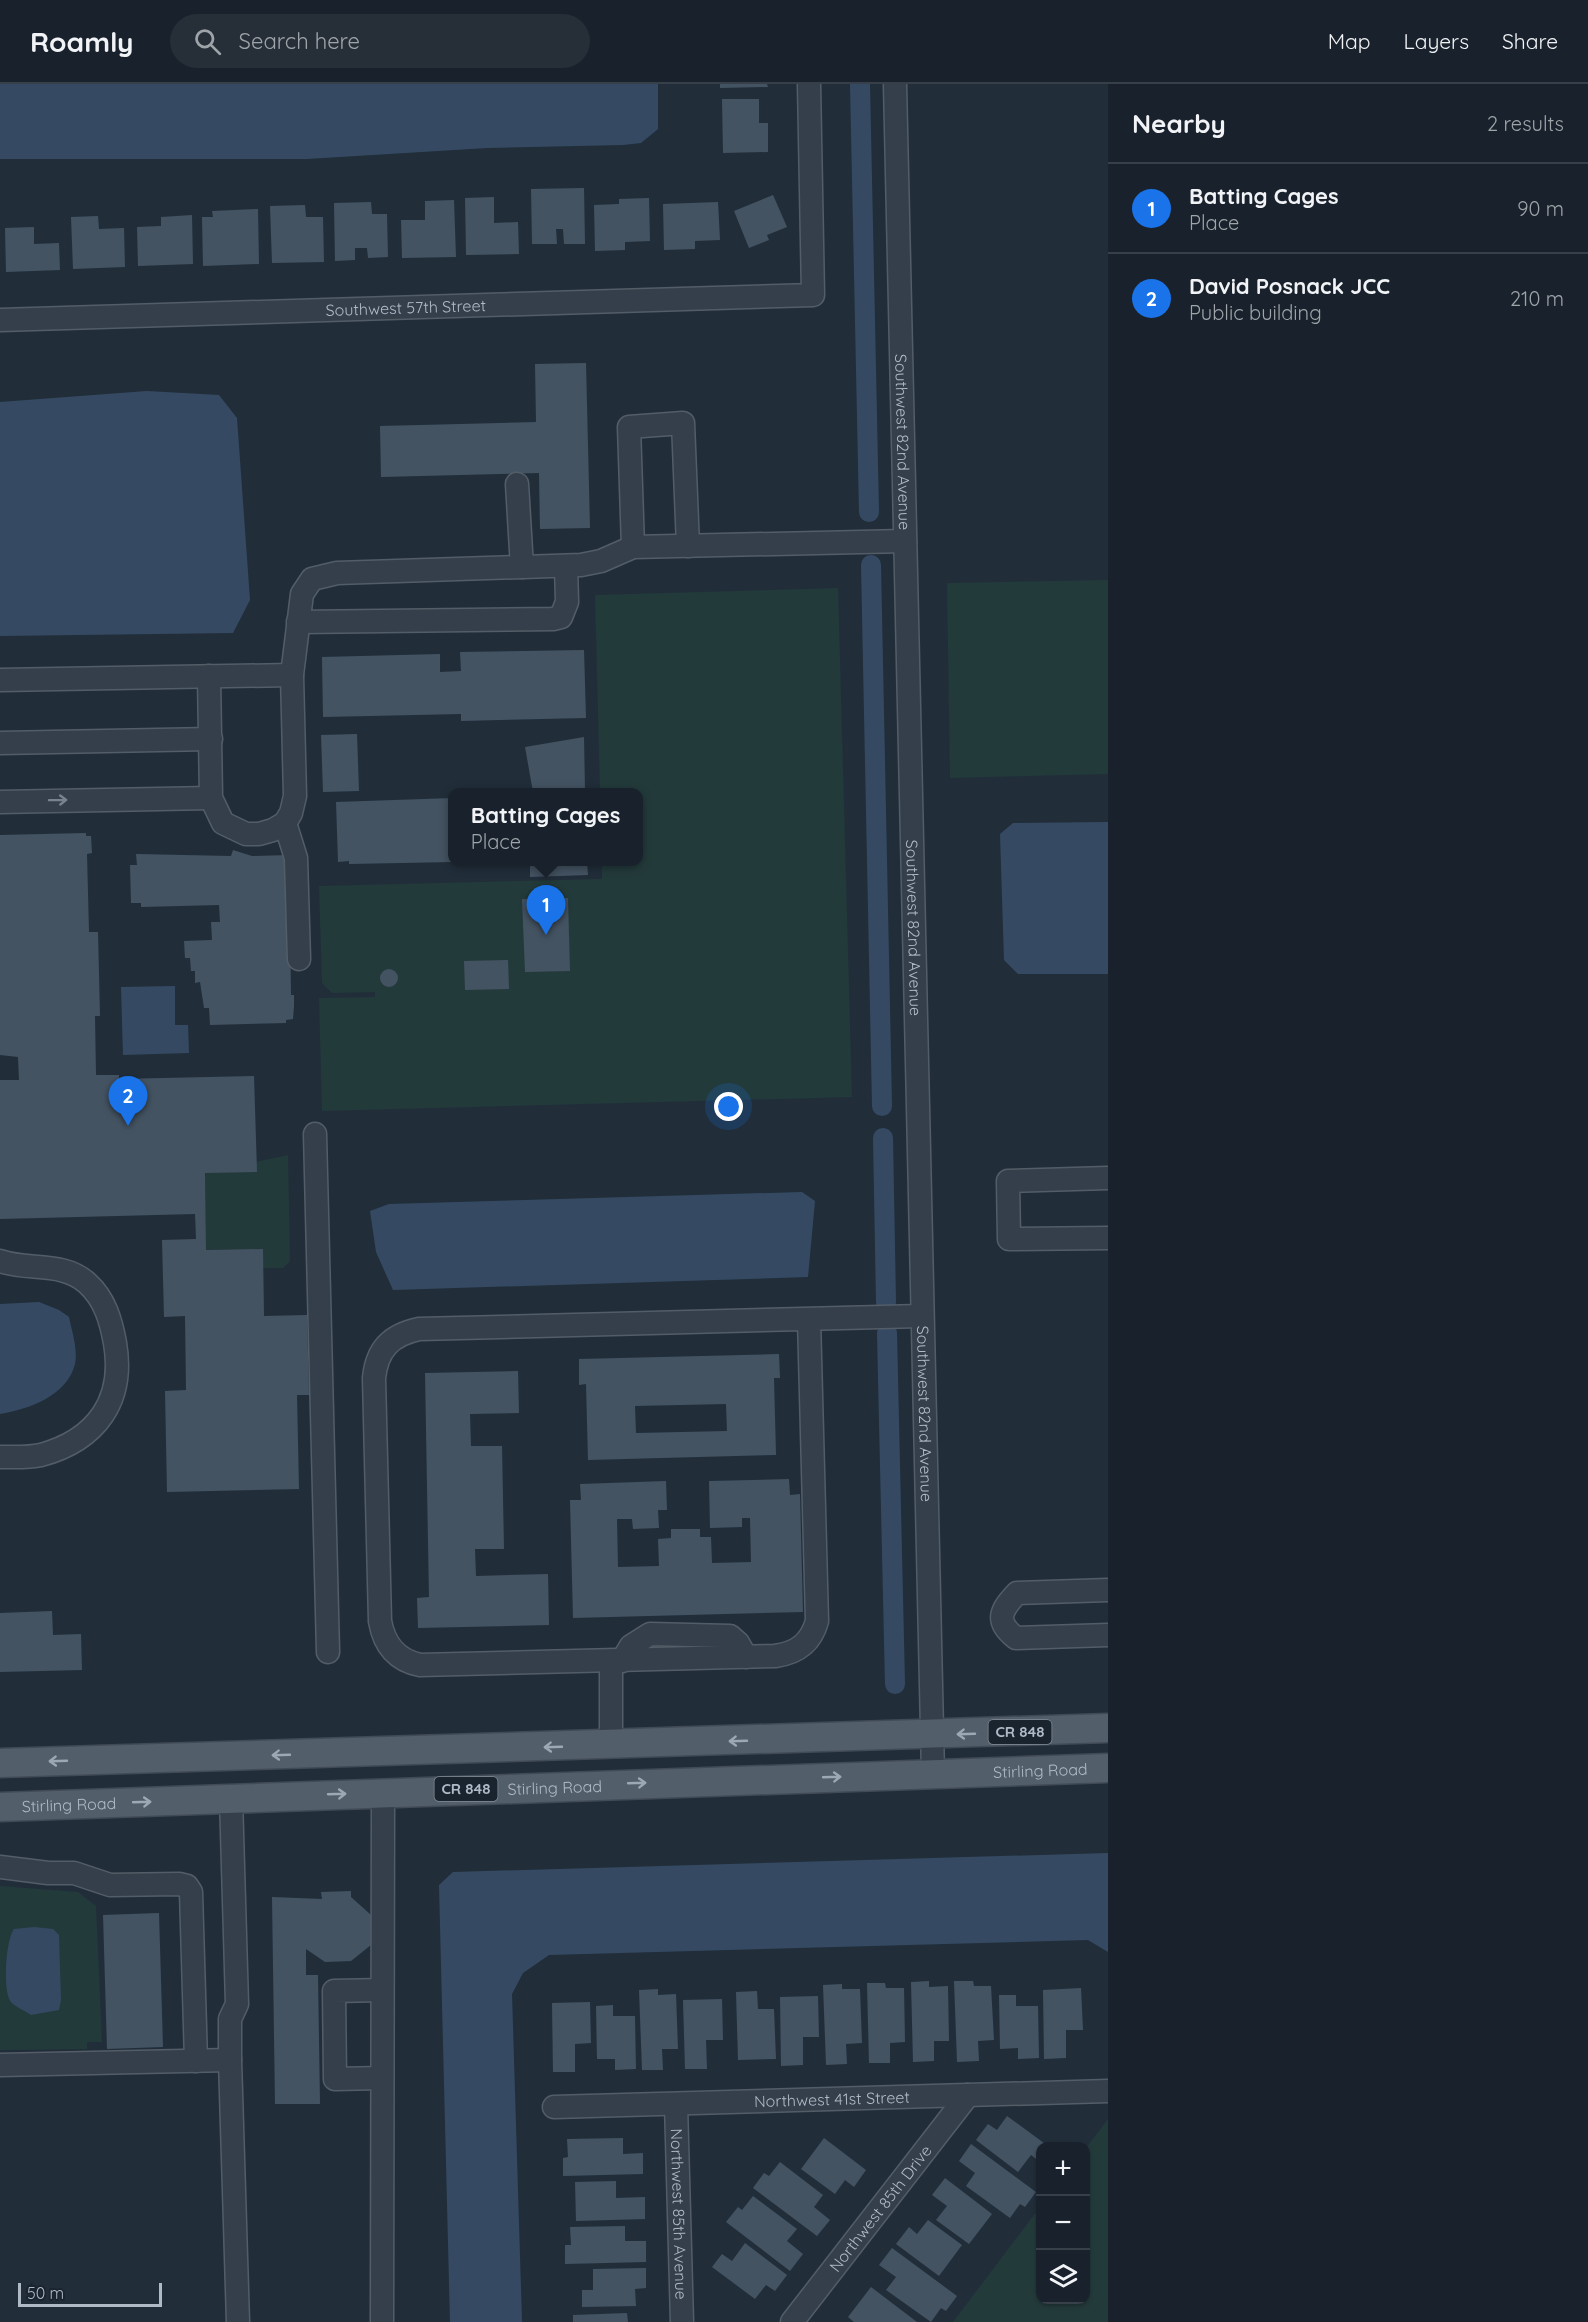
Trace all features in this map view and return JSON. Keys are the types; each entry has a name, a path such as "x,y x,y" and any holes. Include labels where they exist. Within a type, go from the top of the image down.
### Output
{"main road":[{"name":"CR 848","path":"0,1763 932,1736 1108,1728"},
{"path":"381,1752 383,1792"},
{"name":"Stirling Road","path":"0,1807 1108,1768"}],"street":[{"name":"Southwest 57th Street","path":"0,320 813,295 809,84"},
{"name":"Southwest 82nd Avenue","path":"894,84 933,1774"},
{"path":"633,547 629,427 682,423 688,546"},
{"path":"517,484 522,567"},
{"path":"209,676 211,798 223,823 240,832 259,834 285,823 291,813 295,796 292,675 302,594 312,579 337,573 566,566 601,561 633,547 905,541"},
{"path":"298,622 553,619 561,616 567,602 566,566"},
{"path":"0,680 292,675"},
{"path":"0,743 211,739"},
{"path":"0,802 211,798"},
{"path":"285,823 296,858 299,959"},
{"path":"315,1134 328,1652"},
{"path":"1108,1178 1008,1181 1009,1239 1108,1238"},
{"path":"0,1261 54,1267 86,1282 110,1315 118,1361 112,1401 96,1425 75,1442 40,1455 0,1457"},
{"path":"809,1319 817,1621 814,1632 798,1650 782,1655 746,1657 420,1665 404,1660 388,1644 380,1621 374,1378 379,1355 395,1337 419,1329 809,1319 921,1317"},
{"path":"1108,1590 1017,1593 1004,1608 1002,1621 1007,1630 1017,1638 1108,1635"},
{"path":"611,1745 616,1661"},
{"path":"382,2322 383,1792"},
{"path":"231,1798 237,2004 230,2019 230,2060 238,2322"},
{"path":"0,1867 48,1873 74,1873 110,1886 179,1884 187,1886 191,1892 196,2061"},
{"path":"382,1990 334,1991 335,2079 382,2078"},
{"path":"0,2066 230,2060"},
{"name":"Northwest 41st Street","path":"554,2107 1108,2091"},
{"name":"Northwest 85th Drive","path":"792,2322 968,2095"},
{"name":"Northwest 85th Avenue","path":"676,2104 682,2322"}],"green space":[{"path":"1108,580 1108,774 950,778 947,583"},
{"path":"838,588 852,1097 322,1111 319,998 375,997 375,992 332,993 322,983 319,886 602,879 602,866 643,866 643,788 600,788 595,595"},
{"path":"288,1155 290,1261 283,1268 263,1268 262,1249 206,1250 205,1173"},
{"path":"0,1886 78,1892 96,1906 102,2042 87,2042 87,2049 0,2050"},
{"path":"1108,2119 1108,2322 953,2322 1036,2212 1036,2304 1090,2304 1090,2143"}],"water":[{"path":"0,84 658,84 658,129 641,143 623,145 487,148 307,159 0,159"},
{"path":"147,391 219,395 237,418 250,600 233,633 0,636 0,402"},
{"path":"1108,822 1108,974 1018,974 1004,960 1000,834 1013,823"},
{"path":"175,986 175,1025 188,1025 189,1053 123,1055 121,987"},
{"path":"802,1192 815,1201 808,1277 393,1290 376,1252 370,1211 389,1204"},
{"path":"39,1302 69,1317 75,1346 75,1364 71,1375 55,1393 23,1409 0,1414 0,1304"},
{"path":"1108,1853 1108,1952 1088,1940 549,1955 523,1973 512,1994 522,2322 450,2322 439,1885 453,1872"},
{"path":"34,1927 53,1929 59,1935 61,2000 59,2010 31,2015 15,2006 8,1996 6,1965 9,1943 14,1929"}],"building":[{"path":"720,84 767,84 768,87 720,88"},
{"path":"722,99 759,99 759,123 768,123 768,152 723,153"},
{"path":"584,188 585,244 564,244 563,229 556,229 557,244 532,244 531,189"},
{"path":"773,195 787,227 767,235 769,240 749,248 734,211"},
{"path":"494,197 494,223 518,222 519,254 466,255 465,198"},
{"path":"649,198 650,241 625,242 625,250 595,251 594,205 619,204 619,199"},
{"path":"454,200 456,257 402,258 401,220 425,220 425,201"},
{"path":"371,202 372,214 387,214 388,257 368,258 367,248 355,248 355,260 335,261 334,203"},
{"path":"718,202 720,240 695,241 695,249 664,250 663,204"},
{"path":"305,205 306,217 323,217 324,262 272,263 270,206"},
{"path":"258,209 259,264 203,266 202,217 213,217 212,211"},
{"path":"192,215 193,264 138,266 137,227 161,226 161,217"},
{"path":"98,216 99,229 124,228 125,267 73,269 71,217"},
{"path":"34,227 34,244 59,243 60,270 6,272 5,228"},
{"path":"586,363 590,528 540,529 539,473 381,477 380,426 536,422 535,364"},
{"path":"584,650 586,718 461,721 461,714 323,717 322,657 440,654 440,672 461,671 460,652"},
{"path":"357,734 359,791 323,792 321,735"},
{"path":"584,737 585,788 532,788 525,747"},
{"path":"448,798 448,862 349,864 349,861 338,862 336,802"},
{"path":"86,833 86,836 91,836 92,853 87,854 89,932 98,932 100,1016 95,1016 96,1075 119,1075 119,1079 254,1076 257,1172 205,1173 206,1250 263,1249 264,1316 307,1315 309,1395 297,1395 299,1489 167,1492 165,1391 186,1390 185,1316 164,1317 162,1240 196,1239 195,1214 0,1219 0,1080 19,1080 18,1057 0,1055 0,835"},
{"path":"233,850 252,856 289,855 291,995 294,995 294,1006 293,1019 286,1020 286,1023 210,1025 209,1008 204,1008 200,982 195,983 195,971 191,971 190,958 185,958 184,941 212,940 211,922 220,922 219,905 141,907 141,903 131,903 130,865 137,865 136,854 231,856"},
{"path":"530,866 587,866 588,875 530,877"},
{"path":"568,898 570,971 525,972 522,899"},
{"path":"508,960 509,989 465,990 464,961"},
{"path":"389,969 395,972 398,978 395,984 389,987 383,984 380,978 383,972"},
{"path":"779,1354 780,1378 774,1378 776,1455 588,1460 586,1384 579,1385 579,1359","holes":["726,1404 727,1431 636,1433 635,1406"]},
{"path":"518,1371 519,1413 470,1414 471,1446 502,1446 504,1549 475,1549 476,1576 548,1574 549,1625 418,1628 417,1598 429,1597 425,1373"},
{"path":"789,1479 790,1495 800,1494 803,1612 573,1618 570,1500 581,1500 580,1484 666,1481 667,1510 658,1510 659,1528 633,1529 632,1519 617,1519 618,1567 659,1566 658,1539 671,1538 671,1529 700,1529 700,1537 711,1537 712,1563 751,1562 750,1518 742,1518 742,1527 710,1528 709,1481"},
{"path":"52,1611 53,1635 81,1634 82,1670 0,1672 0,1613"},
{"path":"351,1891 351,1897 371,1915 371,1945 351,1961 325,1962 306,1949 306,1975 318,1975 320,2104 275,2104 272,1897 322,1899 321,1892"},
{"path":"159,1913 163,2047 107,2049 103,1915"},
{"path":"929,1981 929,1987 948,1986 949,2041 934,2041 934,2061 913,2062 911,1982"},
{"path":"954,1981 973,1981 974,1986 991,1986 994,2040 978,2041 979,2061 957,2062"},
{"path":"867,1983 885,1983 886,1988 904,1988 905,2042 890,2043 890,2063 869,2063"},
{"path":"842,1984 842,1989 860,1989 862,2043 846,2044 847,2064 826,2065 823,1985"},
{"path":"1081,1988 1083,2030 1066,2030 1066,2058 1044,2059 1043,1990"},
{"path":"658,1989 658,1995 676,1994 678,2049 662,2049 663,2070 642,2070 639,1990"},
{"path":"757,1991 758,2009 774,2009 776,2059 738,2060 736,1992"},
{"path":"999,1995 1016,1995 1016,2006 1038,2006 1039,2058 1018,2059 1018,2048 1000,2049"},
{"path":"818,1996 819,2037 803,2037 803,2065 781,2066 780,1997"},
{"path":"722,1999 723,2040 706,2040 707,2069 685,2069 683,2000"},
{"path":"590,2002 591,2043 575,2044 575,2072 553,2072 552,2003"},
{"path":"613,2005 613,2016 635,2016 636,2069 615,2070 615,2059 597,2059 596,2006"},
{"path":"1007,2116 1043,2142 1036,2142 1036,2159 1031,2155 1018,2172 976,2140 988,2124 997,2130"},
{"path":"623,2138 623,2154 643,2153 643,2174 563,2176 563,2158 568,2157 567,2139"},
{"path":"824,2138 866,2170 854,2187 845,2180 835,2194 801,2169"},
{"path":"971,2144 1036,2192 1025,2207 1020,2204 1010,2218 966,2186 975,2173 959,2161"},
{"path":"780,2162 823,2195 814,2207 830,2220 817,2236 753,2188 764,2173 769,2176"},
{"path":"945,2178 992,2214 969,2244 936,2220 947,2206 932,2195"},
{"path":"616,2181 616,2198 645,2197 645,2219 576,2221 575,2182"},
{"path":"753,2196 797,2229 787,2241 803,2254 790,2271 726,2222 738,2207 742,2210"},
{"path":"928,2220 962,2245 939,2276 896,2244 909,2227 917,2234"},
{"path":"625,2226 625,2241 646,2241 646,2262 565,2264 565,2245 571,2245 570,2227"},
{"path":"745,2243 787,2275 775,2291 766,2285 755,2299 712,2267 722,2254 732,2261"},
{"path":"892,2248 957,2296 946,2311 941,2308 931,2322 886,2290 896,2277 879,2265"},
{"path":"646,2268 646,2288 635,2289 636,2306 582,2307 582,2290 593,2290 593,2269"},
{"path":"871,2287 917,2322 854,2322 848,2317"},
{"path":"627,2313 628,2322 573,2322 573,2315"}],"waterway":[{"path":"860,84 869,512"},
{"path":"871,565 882,1106"},
{"path":"883,1138 886,1302"},
{"path":"887,1333 895,1684"}],"place":[{"name":"Batting Cages","path":"546,935"},
{"name":"David Posnack JCC","path":"128,1126"}]}
